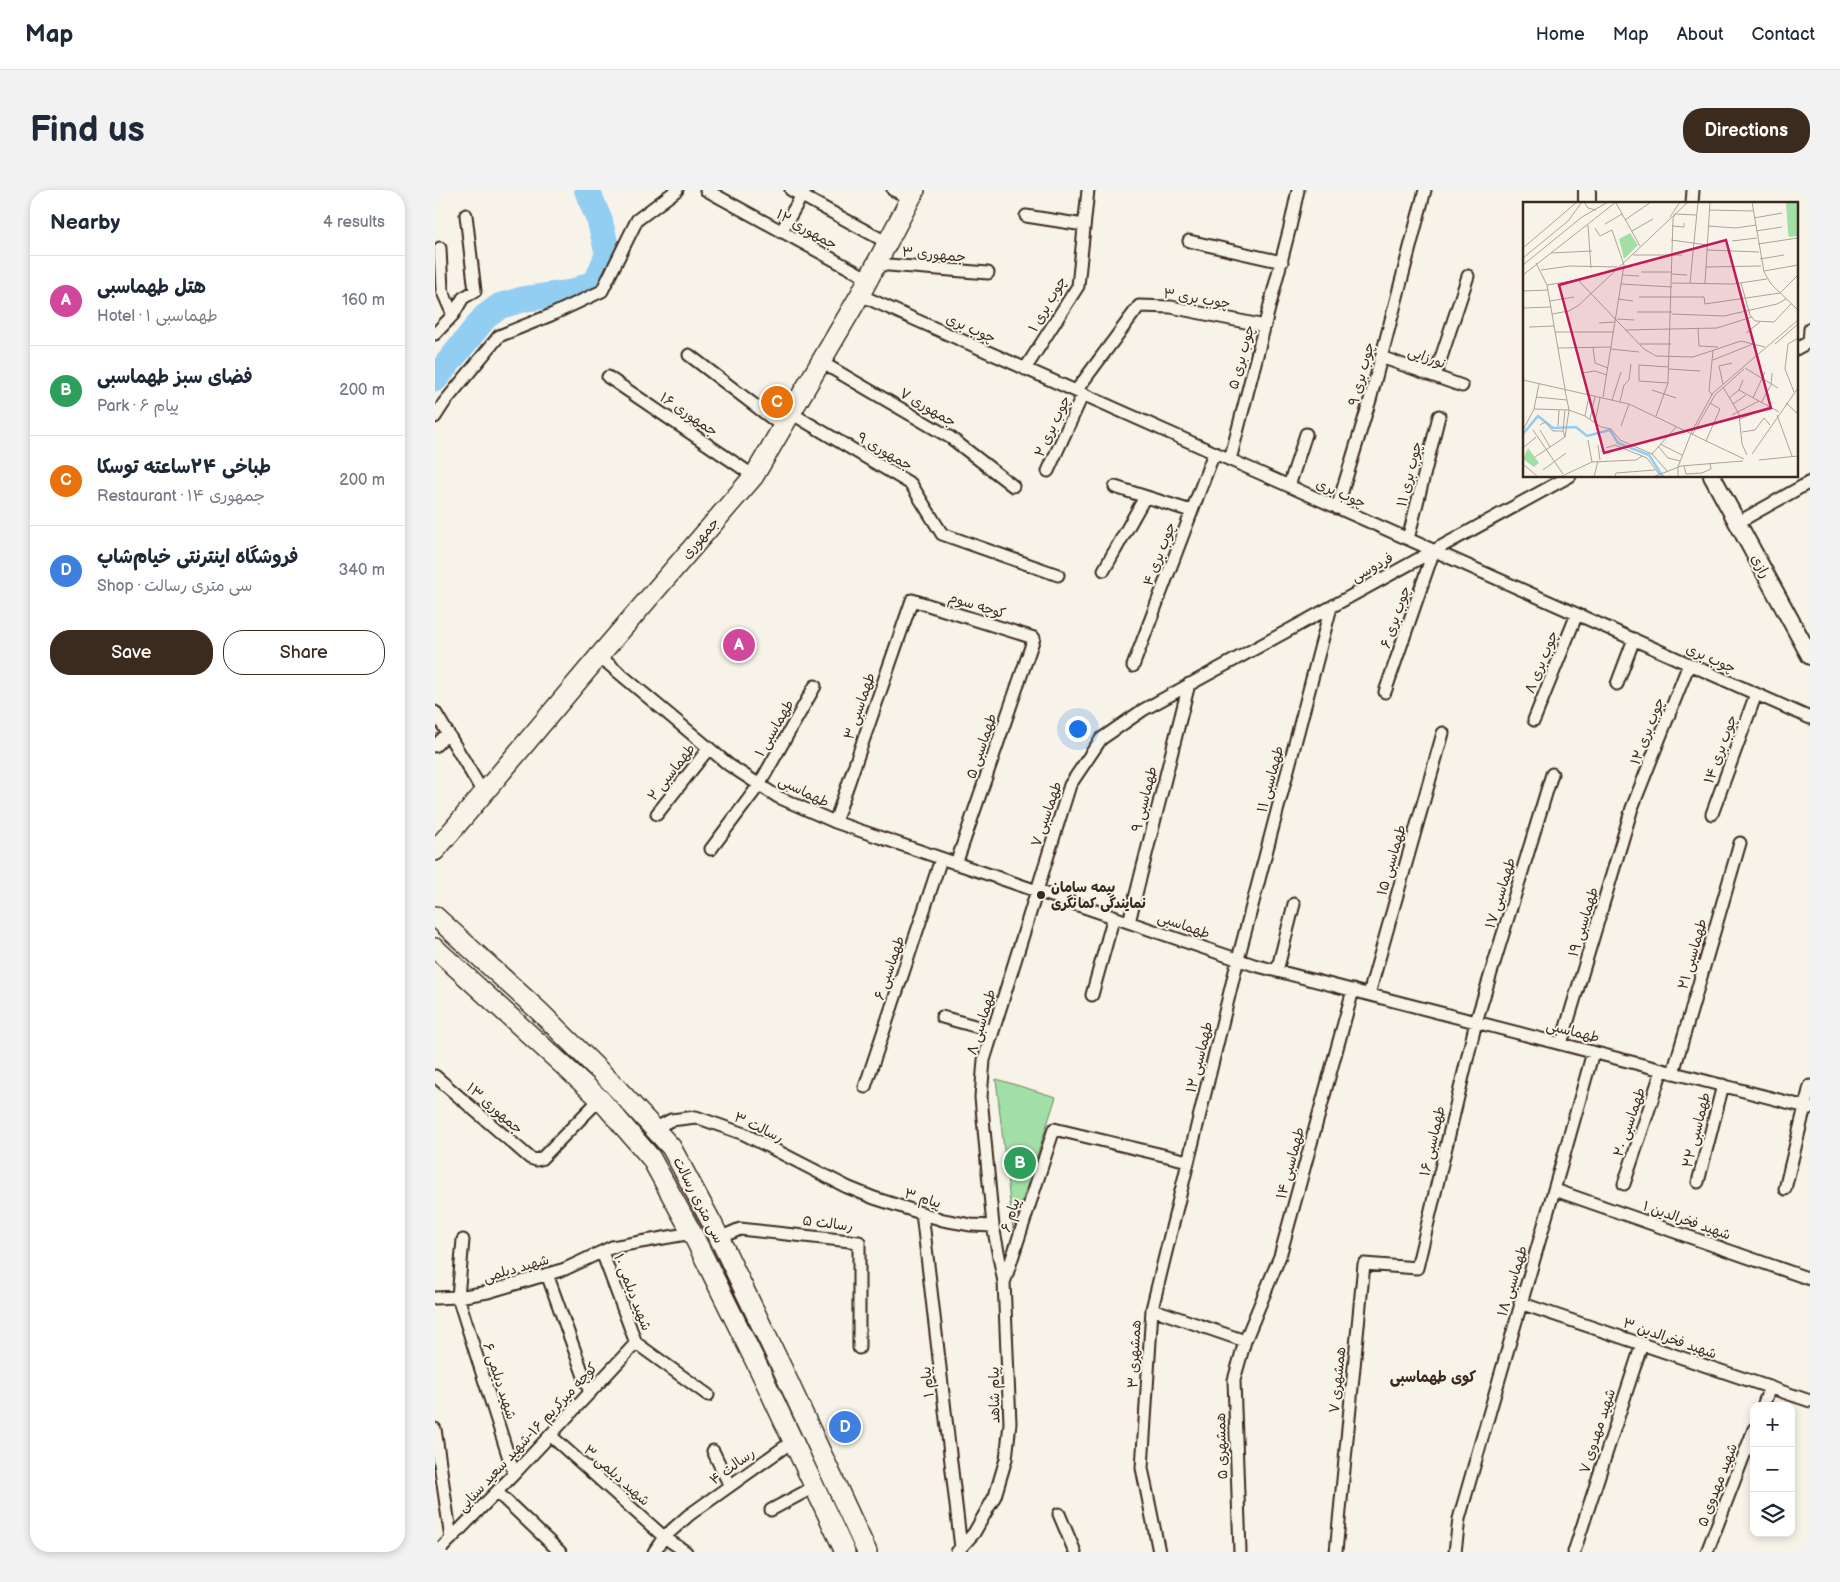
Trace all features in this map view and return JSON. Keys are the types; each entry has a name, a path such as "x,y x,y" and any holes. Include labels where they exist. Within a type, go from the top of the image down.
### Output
{"main road":[{"name":"جمهوری","path":"435,851 754,476 868,280 913,194"},
{"name":"رازی","path":"1713,478 1810,656"},
{"name":"سی متری رسالت","path":"435,916 540,1012 614,1085 671,1147 719,1238 782,1368 867,1552"},
{"name":"سی متری رسالت","path":"435,948 600,1099 651,1158 692,1233 763,1377 845,1552"},
{"path":"763,1377 782,1368"}],"street":[{"path":"435,417 444,403 499,336 551,315 602,290 637,220 677,190"},
{"name":"۱۲ جمهوری","path":"705,190 868,280"},
{"path":"791,190 804,193 887,243"},
{"path":"893,190 913,194"},
{"name":"۱ چوب بری","path":"1025,369 1078,286 1088,190"},
{"name":"۵ چوب بری","path":"1230,460 1282,262 1298,190"},
{"name":"۹ چوب بری","path":"1337,508 1381,356 1425,190"},
{"path":"781,232 804,193"},
{"path":"435,334 453,315 463,298 475,291 466,214"},
{"path":"1025,216 1084,225"},
{"path":"1189,241 1282,262"},
{"path":"440,248 442,290 453,315"},
{"name":"۳ جمهوری","path":"868,280 988,273"},
{"path":"1435,376 1468,276"},
{"name":"چوب بری","path":"868,280 1025,369 1810,718"},
{"name":"۳ چوب بری","path":"1079,393 1139,306 1171,307 1265,326"},
{"path":"1797,348 1809,342 1810,329"},
{"name":"۹ جمهوری","path":"689,355 787,420 911,484 942,534 1058,575"},
{"name":"نورزایی","path":"1381,356 1462,386"},
{"name":"۷ جمهوری","path":"821,362 951,438 1013,486"},
{"name":"۱۶ جمهوری","path":"607,377 754,476"},
{"name":"۲ چوب بری","path":"1048,471 1079,393"},
{"name":"۱۱ چوب بری","path":"1408,539 1439,416"},
{"path":"1289,486 1306,434"},
{"name":"۴ چوب بری","path":"1133,666 1214,453"},
{"name":"فردوسی","path":"1189,684 1566,478"},
{"path":"1737,523 1810,482"},
{"path":"1115,487 1191,511"},
{"path":"1104,570 1145,497"},
{"name":"۶ چوب بری","path":"1385,692 1434,550"},
{"name":"کوچه سوم","path":"912,600 1034,638"},
{"name":"۳ طهماسبی","path":"835,822 912,600"},
{"name":"۱۱ طهماسبی","path":"1238,960 1331,607"},
{"name":"۸ چوب بری","path":"1534,720 1577,614"},
{"name":"۵ طهماسبی","path":"956,864 1034,638"},
{"path":"1617,684 1634,640"},
{"name":"طهماسبی","path":"599,656 729,765 778,797 835,822 1238,960 1807,1107"},
{"name":"۱۲ چوب بری","path":"1632,808 1689,664"},
{"name":"۷ طهماسبی","path":"1037,890 1070,785 1101,740 1143,710 1189,684"},
{"name":"۹ طهماسبی","path":"1129,922 1189,684"},
{"name":"۱ طهماسبی","path":"711,849 759,784 815,686"},
{"name":"۱۴ چوب بری","path":"1712,814 1756,694"},
{"path":"435,712 484,794"},
{"path":"435,746 447,733"},
{"name":"۱۵ طهماسبی","path":"1369,994 1443,733"},
{"name":"۲ طهماسبی","path":"657,814 709,748"},
{"name":"۱۷ طهماسبی","path":"1476,1022 1552,774"},
{"name":"۱۹ طهماسبی","path":"1561,1044 1632,808"},
{"name":"۲۱ طهماسبی","path":"1668,1071 1740,843"},
{"name":"۶ طهماسبی","path":"865,1087 941,859"},
{"name":"۸ طهماسبی","path":"993,1226 981,1097 984,1060 1037,890"},
{"path":"1277,971 1294,904"},
{"path":"1092,995 1114,916"},
{"name":"۱۲ طهماسبی","path":"1188,1161 1238,960"},
{"name":"۱۴ طهماسبی","path":"1245,1340 1280,1256 1353,990"},
{"path":"942,1017 993,1032"},
{"name":"۱۶ طهماسبی","path":"1417,1268 1476,1022"},
{"name":"۱۸ طهماسبی","path":"1455,1552 1459,1519 1520,1303 1555,1190 1593,1052"},
{"name":"۲۰ طهماسبی","path":"1624,1184 1668,1071"},
{"name":"۱۳ جمهوری","path":"435,1076 530,1158 536,1160 541,1159 600,1099"},
{"name":"۲۲ طهماسبی","path":"1698,1182 1723,1086"},
{"path":"1785,1189 1807,1107 1810,1086"},
{"name":"۳ رسالت","path":"655,1128 671,1120 696,1117 744,1134 847,1188"},
{"name":"۶ پیام","path":"1004,1282 1053,1129 1188,1161"},
{"name":"۳ همشهری","path":"1159,1552 1142,1468 1152,1309 1188,1161"},
{"name":"۳ پیام","path":"847,1188 922,1213 971,1225 993,1226"},
{"name":"۱ شهید فخرالدین","path":"1555,1190 1810,1279"},
{"name":"۱ پیام","path":"922,1213 959,1550"},
{"name":"پیام شاهد","path":"959,1550 974,1533 995,1496 1006,1459 1010,1423 1004,1282 993,1226"},
{"name":"۵ رسالت","path":"719,1238 740,1229 859,1242 859,1348"},
{"name":"شهید دیلمی","path":"435,1298 458,1297 488,1292 565,1269 613,1247 692,1233"},
{"path":"458,1297 463,1240"},
{"name":"۱۰ شهید دیلمی","path":"602,1252 636,1343 708,1395"},
{"name":"۷ همشهری","path":"1335,1552 1364,1264 1417,1268"},
{"path":"547,1274 590,1393"},
{"name":"۶ شهید دیلمی","path":"458,1297 514,1474"},
{"name":"۳ شهید فخرالدین","path":"1520,1303 1810,1401"},
{"path":"1152,1309 1245,1340"},
{"name":"۵ همشهری","path":"1239,1552 1234,1380 1245,1340"},
{"name":"کوچه میرکریم ۱۶-شهید سعید سنایی","path":"438,1552 497,1492 636,1343"},
{"name":"۷ شهید مهدوی","path":"1574,1552 1642,1344"},
{"path":"1764,1402 1770,1387"},
{"path":"435,1429 451,1538"},
{"name":"شهید دیلمی ۳","path":"550,1436 664,1537 686,1552"},
{"name":"۵ شهید مهدوی","path":"1707,1552 1750,1440"},
{"name":"۴ رسالت","path":"654,1552 664,1537 689,1514 793,1441"},
{"path":"713,1451 730,1486"},
{"path":"771,1510 815,1487"},
{"path":"497,1492 560,1552"},
{"path":"1059,1514 1075,1552"}],"green space":[{"path":"996,1079 1056,1097 1013,1229"}],"waterway":[{"path":"435,379 485,317 500,306 524,299 574,292 597,281 608,254 600,222 587,190"}],"place":[{"name":"طباخی ۲۴ساعته توسکا","path":"777,402"},
{"name":"هتل طهماسبی","path":"739,645"},
{"name":"بیمه سامان نمایندگی کمانگری","path":"1041,895"},
{"name":"فضای سبز طهماسبی","path":"1020,1163"},
{"name":"فروشگاه اینترنتی خیام‌شاپ","path":"845,1427"}],"district":[{"name":"کوی طهماسبی","path":"1433,1377"}]}
